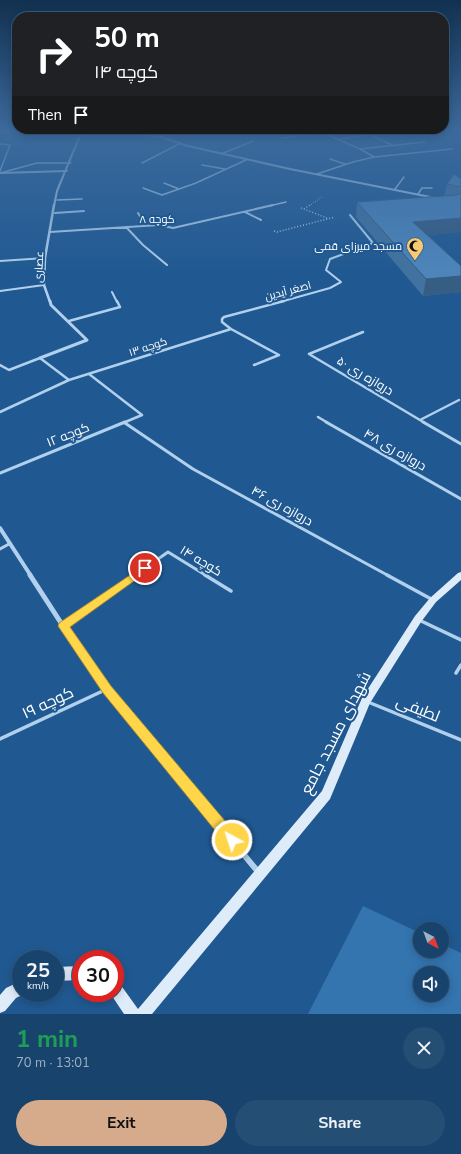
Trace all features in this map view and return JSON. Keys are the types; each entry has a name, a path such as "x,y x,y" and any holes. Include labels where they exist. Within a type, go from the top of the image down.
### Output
{"main road":[{"name":"شهدای مسجد جامع","path":"143,1014 261,875 326,795 366,701 418,619 433,600 461,575"},
{"path":"0,1006 12,992"},
{"path":"124,1002 132,1014"}],"street":[{"name":"عصاری","path":"40,358 87,340 51,305 44,285 45,258 55,213 58,191 64,177"},
{"path":"334,177 439,199"},
{"path":"0,528 63,626 107,689 261,875"}],"lane":[{"path":"143,188 162,195 207,177"},
{"path":"395,189 404,177"},
{"path":"164,183 180,189"},
{"path":"418,194 422,188 432,188"},
{"path":"57,200 82,200"},
{"name":"کوچه ۸","path":"50,232 159,225 173,228 286,202"},
{"path":"55,213 84,212"},
{"path":"245,212 261,220"},
{"path":"138,213 146,226"},
{"path":"350,215 357,214"},
{"name":"اصغر آیدین","path":"231,329 222,322 224,317 330,288 342,282 326,270 330,259 373,243 350,215"},
{"path":"126,227 143,245 167,265"},
{"path":"0,261 45,258"},
{"path":"0,292 44,285"},
{"path":"69,321 120,307 112,292"},
{"path":"231,329 279,355 254,365"},
{"name":"کوچه ۱۳","path":"0,412 70,380 231,329"},
{"name":"دروازه ری ۵۰","path":"363,332 309,354 461,444"},
{"path":"0,365 9,370 40,358 70,380"},
{"name":"کوچه ۱۲","path":"0,473 142,415 89,374"},
{"path":"420,420 459,400"},
{"name":"دروازه ری ۴۸","path":"318,418 461,499"},
{"name":"دروازه ری ۴۶","path":"125,423 193,469 433,600"},
{"path":"0,549 9,544"},
{"name":"کوچه ۱۴","path":"63,626 168,552 231,591"},
{"path":"418,619 461,640"},
{"path":"456,673 461,665"},
{"name":"کوچه ۱۹","path":"0,740 107,689"},
{"name":"لطیفی","path":"366,701 461,740"}],"path":[{"path":"304,209 322,198"},
{"path":"272,230 277,232 327,218 350,215"}],"shaded area":[{"path":"363,906 413,930 413,958 449,958 449,947 461,953 461,1014 308,1014"}],"building":[{"path":"452,177 459,177 461,179 461,187 447,184"},
{"path":"461,193 461,218 413,222 461,266 461,276 426,279 357,202 456,195"}],"place":[{"name":"مسجد میرزای قمی","path":"415,261"}],"route":[{"path":"145,568 63,626 107,689 232,840"}]}
